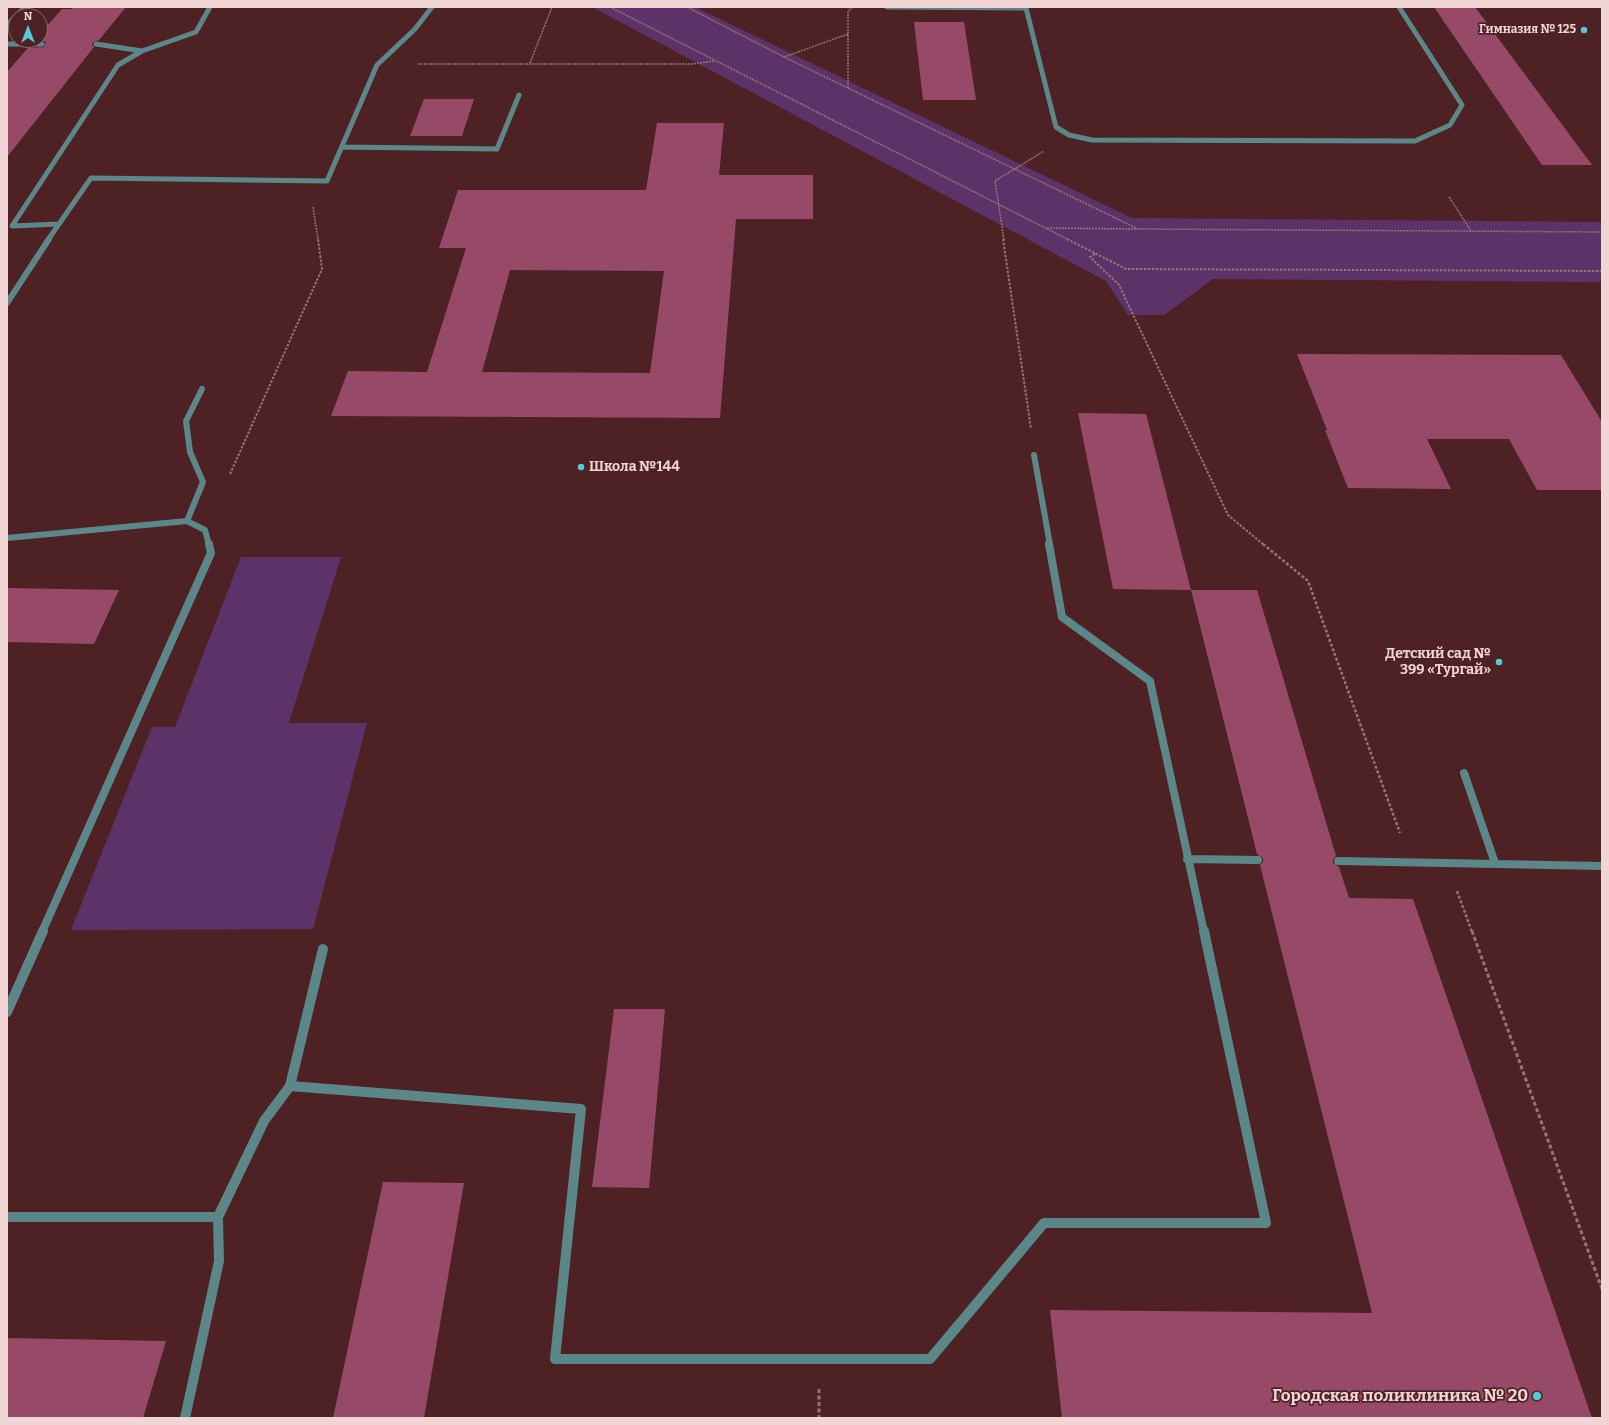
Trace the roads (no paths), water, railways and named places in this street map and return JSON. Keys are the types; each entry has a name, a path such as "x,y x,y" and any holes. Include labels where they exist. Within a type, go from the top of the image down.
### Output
{"lane":[{"path":"10,226 118,65 142,51 196,32 210,7"},
{"path":"7,303 91,178 327,181 377,65 415,29 432,7"},
{"path":"887,7 1026,8 1056,127 1069,135 1092,140 1414,141 1450,125 1462,105 1399,7"},
{"path":"96,44 142,51"},
{"path":"342,147 497,149 519,95"},
{"path":"10,226 59,224"},
{"path":"187,521 203,482 190,452 186,421 202,389"},
{"path":"290,1086 581,1109 555,1359 930,1359 1044,1223 1266,1223 1150,681 1062,617 1034,455"},
{"path":"7,538 187,521 205,530 211,553 7,1012"},
{"path":"1464,773 1495,863"},
{"path":"1187,859 1258,860"},
{"path":"1338,861 1602,866"},
{"path":"185,1418 219,1261 218,1217 264,1121 290,1086 323,949"},
{"path":"7,1217 218,1217"}],"place":[{"name":"Гимназия № 125","path":"1584,30"},
{"name":"Школа №144","path":"581,467"},
{"name":"Детский сад № 399 «Тургай»","path":"1499,662"},
{"name":"Городская поликлиника № 20","path":"1537,1396"}]}
